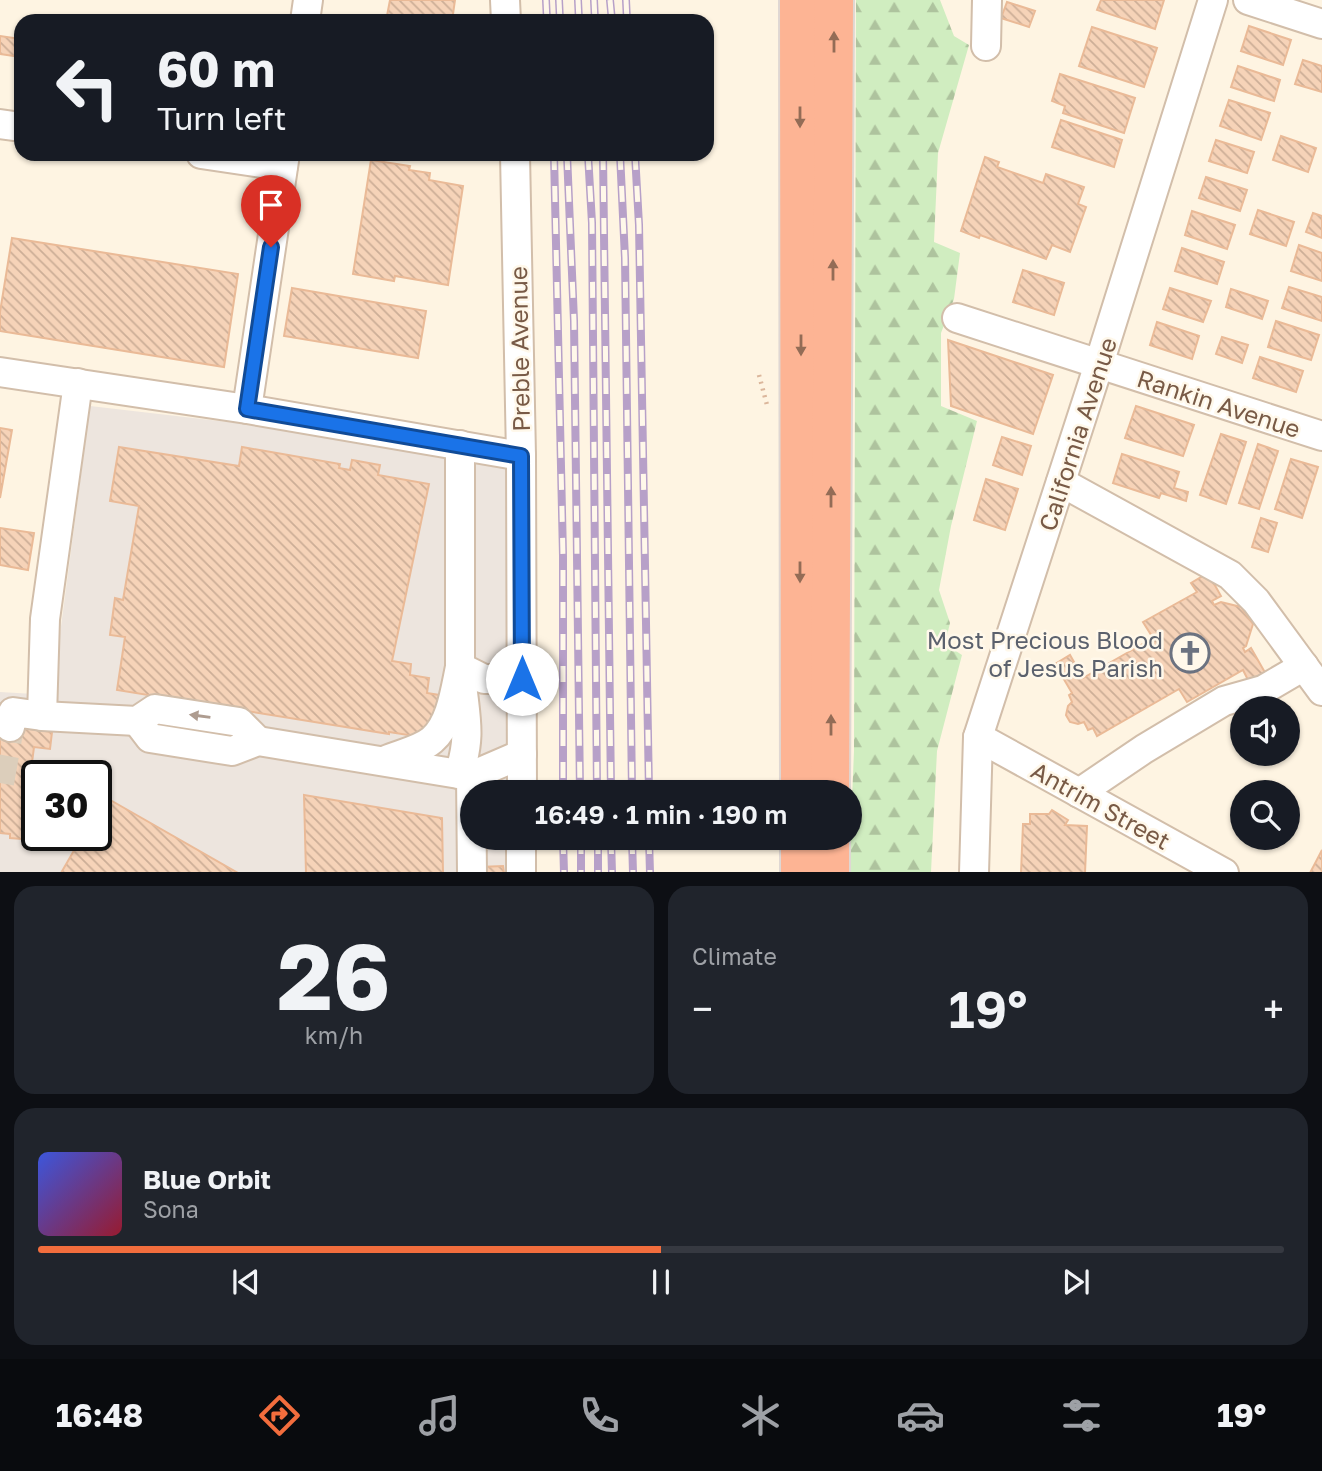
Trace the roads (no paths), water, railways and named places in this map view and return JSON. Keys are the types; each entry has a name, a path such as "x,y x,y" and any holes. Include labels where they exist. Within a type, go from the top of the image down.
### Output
{"highway":[{"path":"799,0 800,780"},
{"path":"830,780 834,0"},
{"path":"800,850 800,872"},
{"path":"830,850 830,872"}],"street":[{"path":"986,46 987,0"},
{"name":"California Avenue","path":"974,872 978,737 1213,0"},
{"path":"1248,0 1322,24"},
{"path":"247,409 284,161"},
{"name":"Preble Avenue","path":"514,161 521,456 522,780"},
{"name":"Rankin Avenue","path":"957,318 1099,364 1320,427"},
{"path":"0,372 247,409 521,456"},
{"path":"42,716 45,619 78,383"},
{"path":"460,445 460,667 468,737 465,775 472,872"},
{"path":"1061,482 1230,575 1256,601 1322,691"},
{"path":"1079,793 1144,749 1224,701 1263,690 1304,666"},
{"path":"382,761 433,740 444,724 460,667"},
{"path":"460,667 484,678 522,679"},
{"path":"10,727 13,712 136,721 155,709 239,722 258,741 465,775 522,754"},
{"name":"Antrim Street","path":"978,737 1222,872"},
{"path":"521,850 521,872"}],"tunnel":[{"path":"0,783 10,727"}],"railway":[{"path":"546,0 547,14"},
{"path":"559,0 560,14"},
{"path":"578,0 579,14"},
{"path":"594,0 595,14"},
{"path":"610,0 611,14"},
{"path":"626,0 627,14"},
{"path":"554,161 563,556 563,780"},
{"path":"567,161 574,321 580,780"},
{"path":"588,161 592,223 597,780"},
{"path":"603,161 611,780"},
{"path":"620,161 625,258 632,780"},
{"path":"635,161 639,225 649,780"},
{"path":"563,850 564,872"},
{"path":"581,850 581,872"},
{"path":"598,850 598,872"},
{"path":"611,850 612,872"},
{"path":"632,850 633,872"},
{"path":"649,850 650,872"}],"place":[{"name":"Most Precious Blood of Jesus Parish","path":"1190,653"}]}
